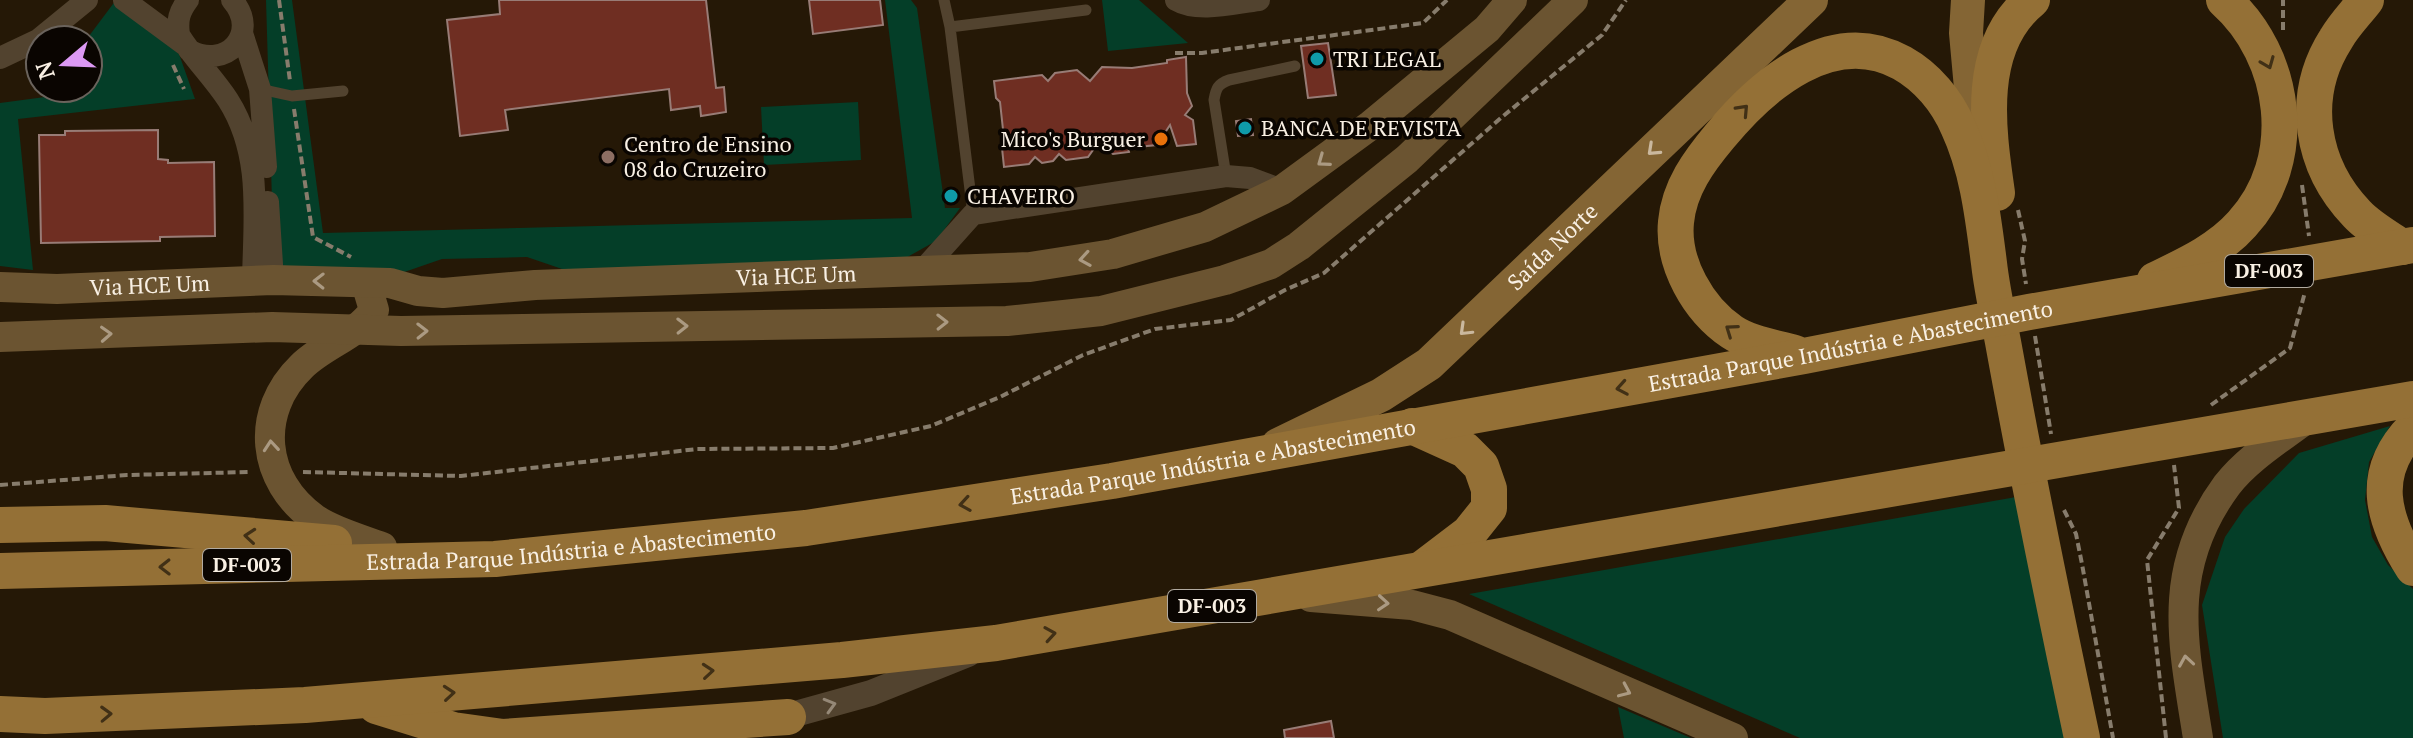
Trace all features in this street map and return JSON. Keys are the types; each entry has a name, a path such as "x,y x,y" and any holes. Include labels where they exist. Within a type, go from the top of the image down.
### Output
{"highway":[{"path":"2032,0 2010,24 1999,45 1990,86 1990,143 2051,513 2082,738"},
{"path":"2125,295 2188,264 2229,238 2255,209 2275,166 2280,143 2280,118 2272,72 2250,29 2224,0"},
{"path":"2366,0 2335,40 2321,72 2315,90 2315,138 2329,179 2358,216 2407,246"},
{"path":"1804,356 1747,340 1724,325 1703,304 1690,284 1676,244 1676,224 1679,206 1693,171 1746,104 1781,77 1822,56 1864,52 1883,55 1919,74 1948,108 1959,128 1981,198 2011,270"},
{"name":"Estrada Parque Indústria e Abastecimento","path":"0,571 495,559 806,528 1112,481 2407,246"},
{"name":"DF-003","path":"0,714 45,716 359,701 842,660 996,643 2413,399"},
{"path":"1412,426 1465,450 1481,466 1489,489 1489,508 1469,533 1419,571"},
{"path":"2413,428 2388,462 2383,497 2395,540 2413,568"},
{"path":"2051,513 2100,738"},
{"path":"0,525 105,523 495,559"},
{"path":"359,701 453,730 503,737 788,717"}],"main road":[{"path":"0,337 272,327 401,331 1007,321 1101,311 1225,280 1271,264 1299,246 1407,159 1573,0"},
{"name":"Saída Norte","path":"1263,452 1381,395 1429,364 1811,0"},
{"path":"1968,0 1966,33 1981,198"},
{"name":"Via HCE Um","path":"0,287 57,289 263,281 378,283 443,293 535,285 1030,267 1113,254 1205,227 1282,190 1371,125 1487,29 1510,1"},
{"path":"1427,76 1414,96 1412,109 1426,128 1437,131"},
{"path":"1371,125 1392,138 1407,159"},
{"path":"378,283 374,310 355,328 302,366 279,394 270,426 269,450 275,471 292,500 317,520 382,547"},
{"path":"521,329 513,315 514,299 535,285"},
{"path":"43,337 32,328 29,314 34,303 57,289"},
{"path":"2198,738 2184,646 2183,591 2197,535 2229,483 2256,457 2307,418"},
{"path":"1277,595 1412,605 1450,615 1733,738"},
{"path":"0,734 45,716"}],"street":[{"path":"0,58 38,40 87,0"},
{"path":"124,0 187,48 199,55 220,56 230,51 242,29 250,0"},
{"path":"187,0 180,11 179,35 228,100 250,145 263,281"},
{"path":"232,0 238,7 260,89 263,281"},
{"path":"1176,0 1198,6 1259,0"},
{"path":"921,272 973,214 1226,176 1250,178 1282,190"},
{"path":"701,738 871,693 996,643"}],"lane":[{"path":"944,0 973,214"},
{"path":"950,27 1086,10"},
{"path":"1226,176 1214,100 1216,89 1229,80 1295,66"},
{"path":"260,89 292,96 343,91"}],"path":[{"path":"279,0 313,237 387,278 378,283"},
{"path":"1175,53 1202,53 1423,23 1447,0"},
{"path":"0,485 127,475 275,471 461,476 697,449 833,448 931,426 1000,397 1083,355 1155,329 1231,320 1285,290 1324,273 1502,117 1602,35 1626,0"},
{"path":"2207,408 2290,348 2312,264"},
{"path":"2032,321 2053,447"},
{"path":"2051,513 2076,534 2113,738"}],"green space":[{"path":"116,0 179,54 195,99 18,119 33,270 0,266 0,103 24,100 24,104 104,104 104,24 98,24"},
{"path":"266,0 292,0 323,233 912,218 885,0 911,0 917,8 945,208 960,208 936,241 902,260 565,270 527,257 442,259 387,278 274,268"},
{"path":"1102,0 1139,0 1188,43 1108,51"},
{"path":"858,102 861,160 764,165 761,107"},
{"path":"2390,426 2369,462 2365,500 2372,537 2388,565 2413,589 2413,738 2223,738 2202,605 2225,537 2244,509 2299,453"},
{"path":"2016,497 2067,738 1800,738 1469,594"},
{"path":"1618,707 1691,738 1624,738"}],"building":[{"path":"499,0 706,0 716,88 724,87 726,112 701,116 700,106 671,110 669,89 505,110 508,130 460,136 447,20 500,14"},
{"path":"809,0 880,0 883,25 813,34"},
{"name":"TRI LEGAL","path":"1328,43 1336,95 1308,98 1301,46"},
{"path":"1186,57 1187,93 1192,106 1185,115 1193,120 1196,144 1177,146 1170,125 1157,145 1128,148 1129,152 1113,154 1098,143 1088,157 1066,160 1059,154 1053,161 1042,163 1035,157 1029,164 1004,167 1000,102 996,98 994,81 1042,75 1048,81 1055,73 1077,70 1090,81 1102,67 1132,68"},
{"name":"BANCA DE REVISTA","path":"1251,119 1253,135 1238,136 1236,121"},
{"path":"158,130 158,159 168,160 168,163 214,162 215,236 160,237 160,241 41,243 39,135 65,135 65,131"},
{"path":"1331,721 1334,738 1285,738 1284,730"}],"place":[{"name":"TRI LEGAL","path":"1317,59"},
{"name":"BANCA DE REVISTA","path":"1245,128"},
{"name":"Mico's Burguer","path":"1161,139"},
{"name":"Centro de Ensino 08 do Cruzeiro","path":"608,157"},
{"name":"CHAVEIRO","path":"951,196"}]}
